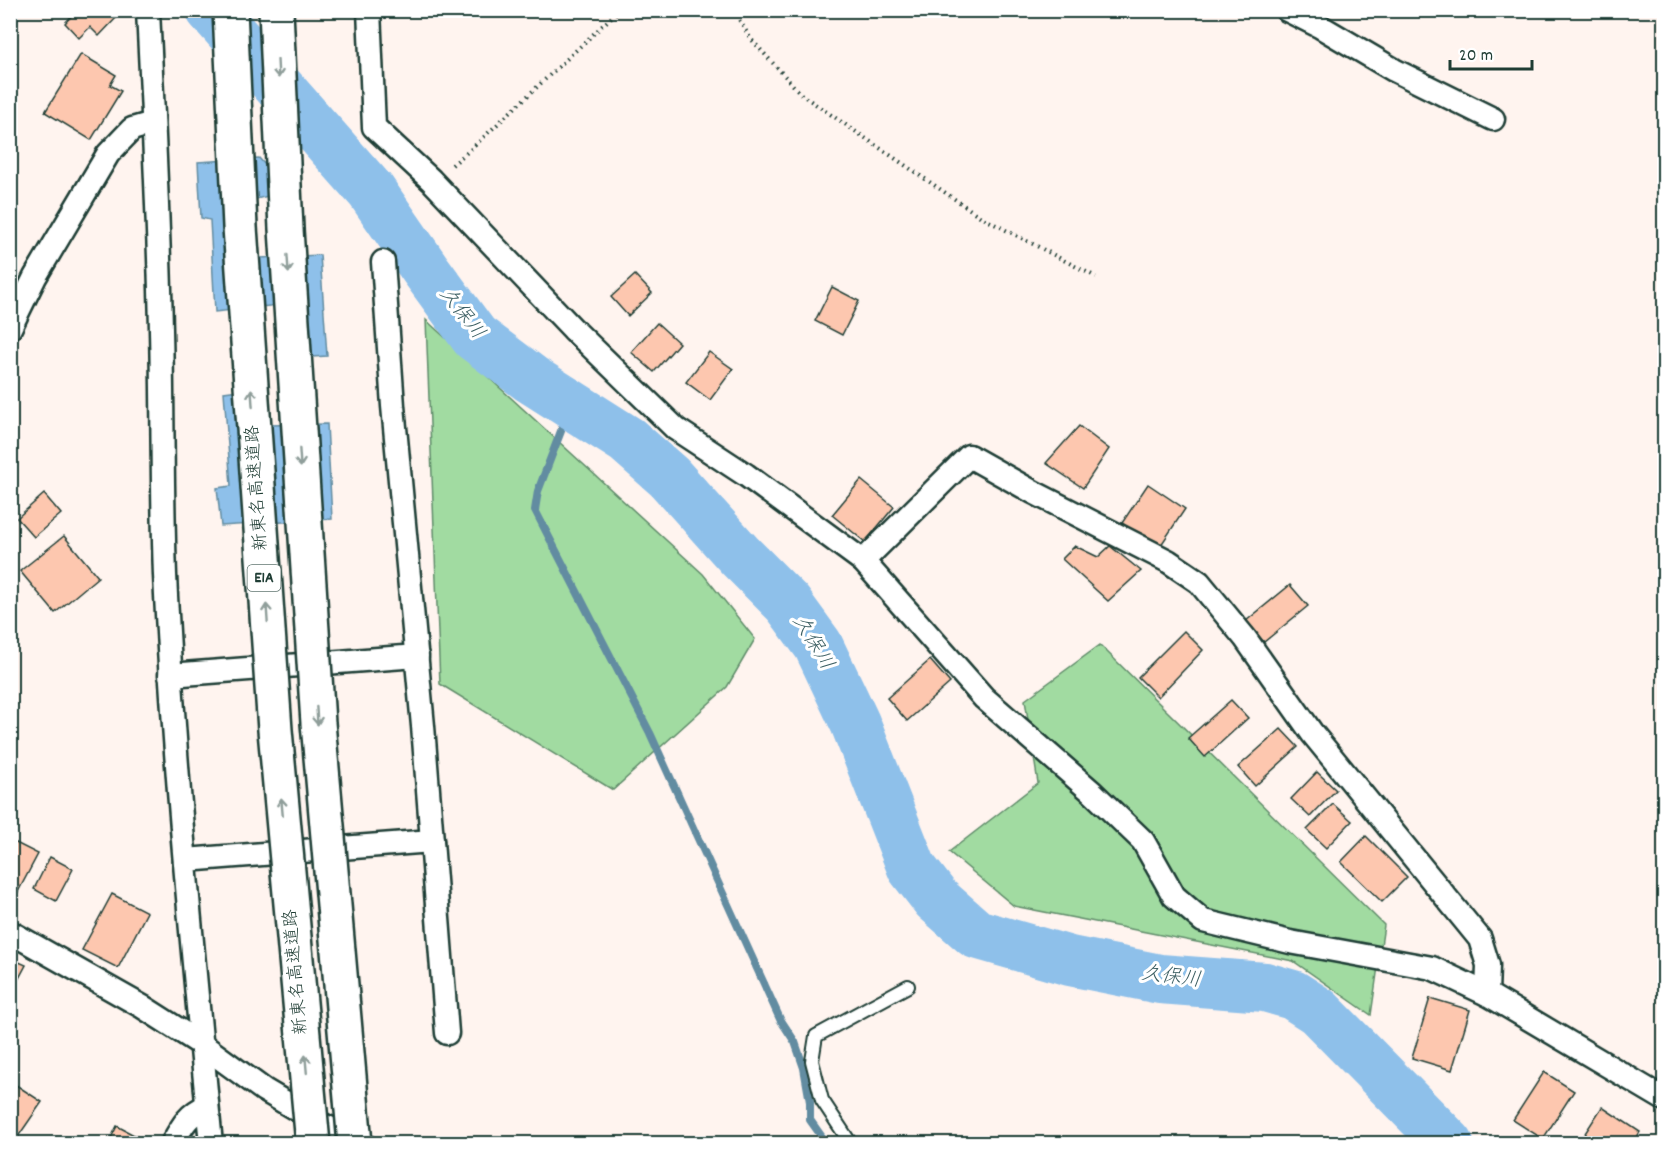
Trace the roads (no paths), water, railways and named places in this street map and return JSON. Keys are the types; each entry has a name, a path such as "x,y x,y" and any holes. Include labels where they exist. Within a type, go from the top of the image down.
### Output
{"highway":[{"name":"新東名高速道路","path":"230,10 240,227 274,718 313,1143"},
{"name":"E1A","path":"276,10 286,228 318,723 355,1143"}],"street":[{"path":"148,10 161,328 165,572 170,675 211,1143"},
{"path":"369,10 374,127 431,180 573,329 676,429 746,475 863,561 984,698 1092,792 1143,841 1174,896 1203,921 1290,942 1432,968 1487,994 1665,1099"},
{"path":"1287,10 1321,27 1394,70 1493,119"},
{"path":"10,328 35,277 108,154 132,129 153,123"},
{"path":"383,262 393,406 417,656 447,1033"},
{"path":"863,561 969,456 1033,492 1168,561 1199,582 1245,638 1312,733 1479,939 1488,965 1487,994"},
{"path":"170,675 417,656"},
{"path":"185,860 432,841"},
{"path":"10,932 143,1007 201,1044 264,1090 325,1126 363,1143"},
{"path":"172,1143 184,1121 195,1111 207,1106"}],"lane":[{"path":"851,1143 822,1100 812,1061 816,1036 908,986"}],"water":[{"path":"259,158 272,173 272,195 256,199 260,258 320,255 327,356 282,359 278,305 215,312 210,220 201,218 198,162"},
{"path":"261,387 265,425 327,424 332,519 221,526 217,488 231,486 224,392"}],"waterway":[{"name":"久保川","path":"211,10 371,191 475,337 531,379 627,440 669,477 741,557 788,604 818,645 855,723 912,868 936,899 976,934 1070,961 1160,979 1265,987 1293,995 1318,1011 1449,1144"},
{"path":"571,405 538,491 535,510 650,733 780,1019 795,1042 804,1068 810,1102 810,1120 827,1144"}]}
